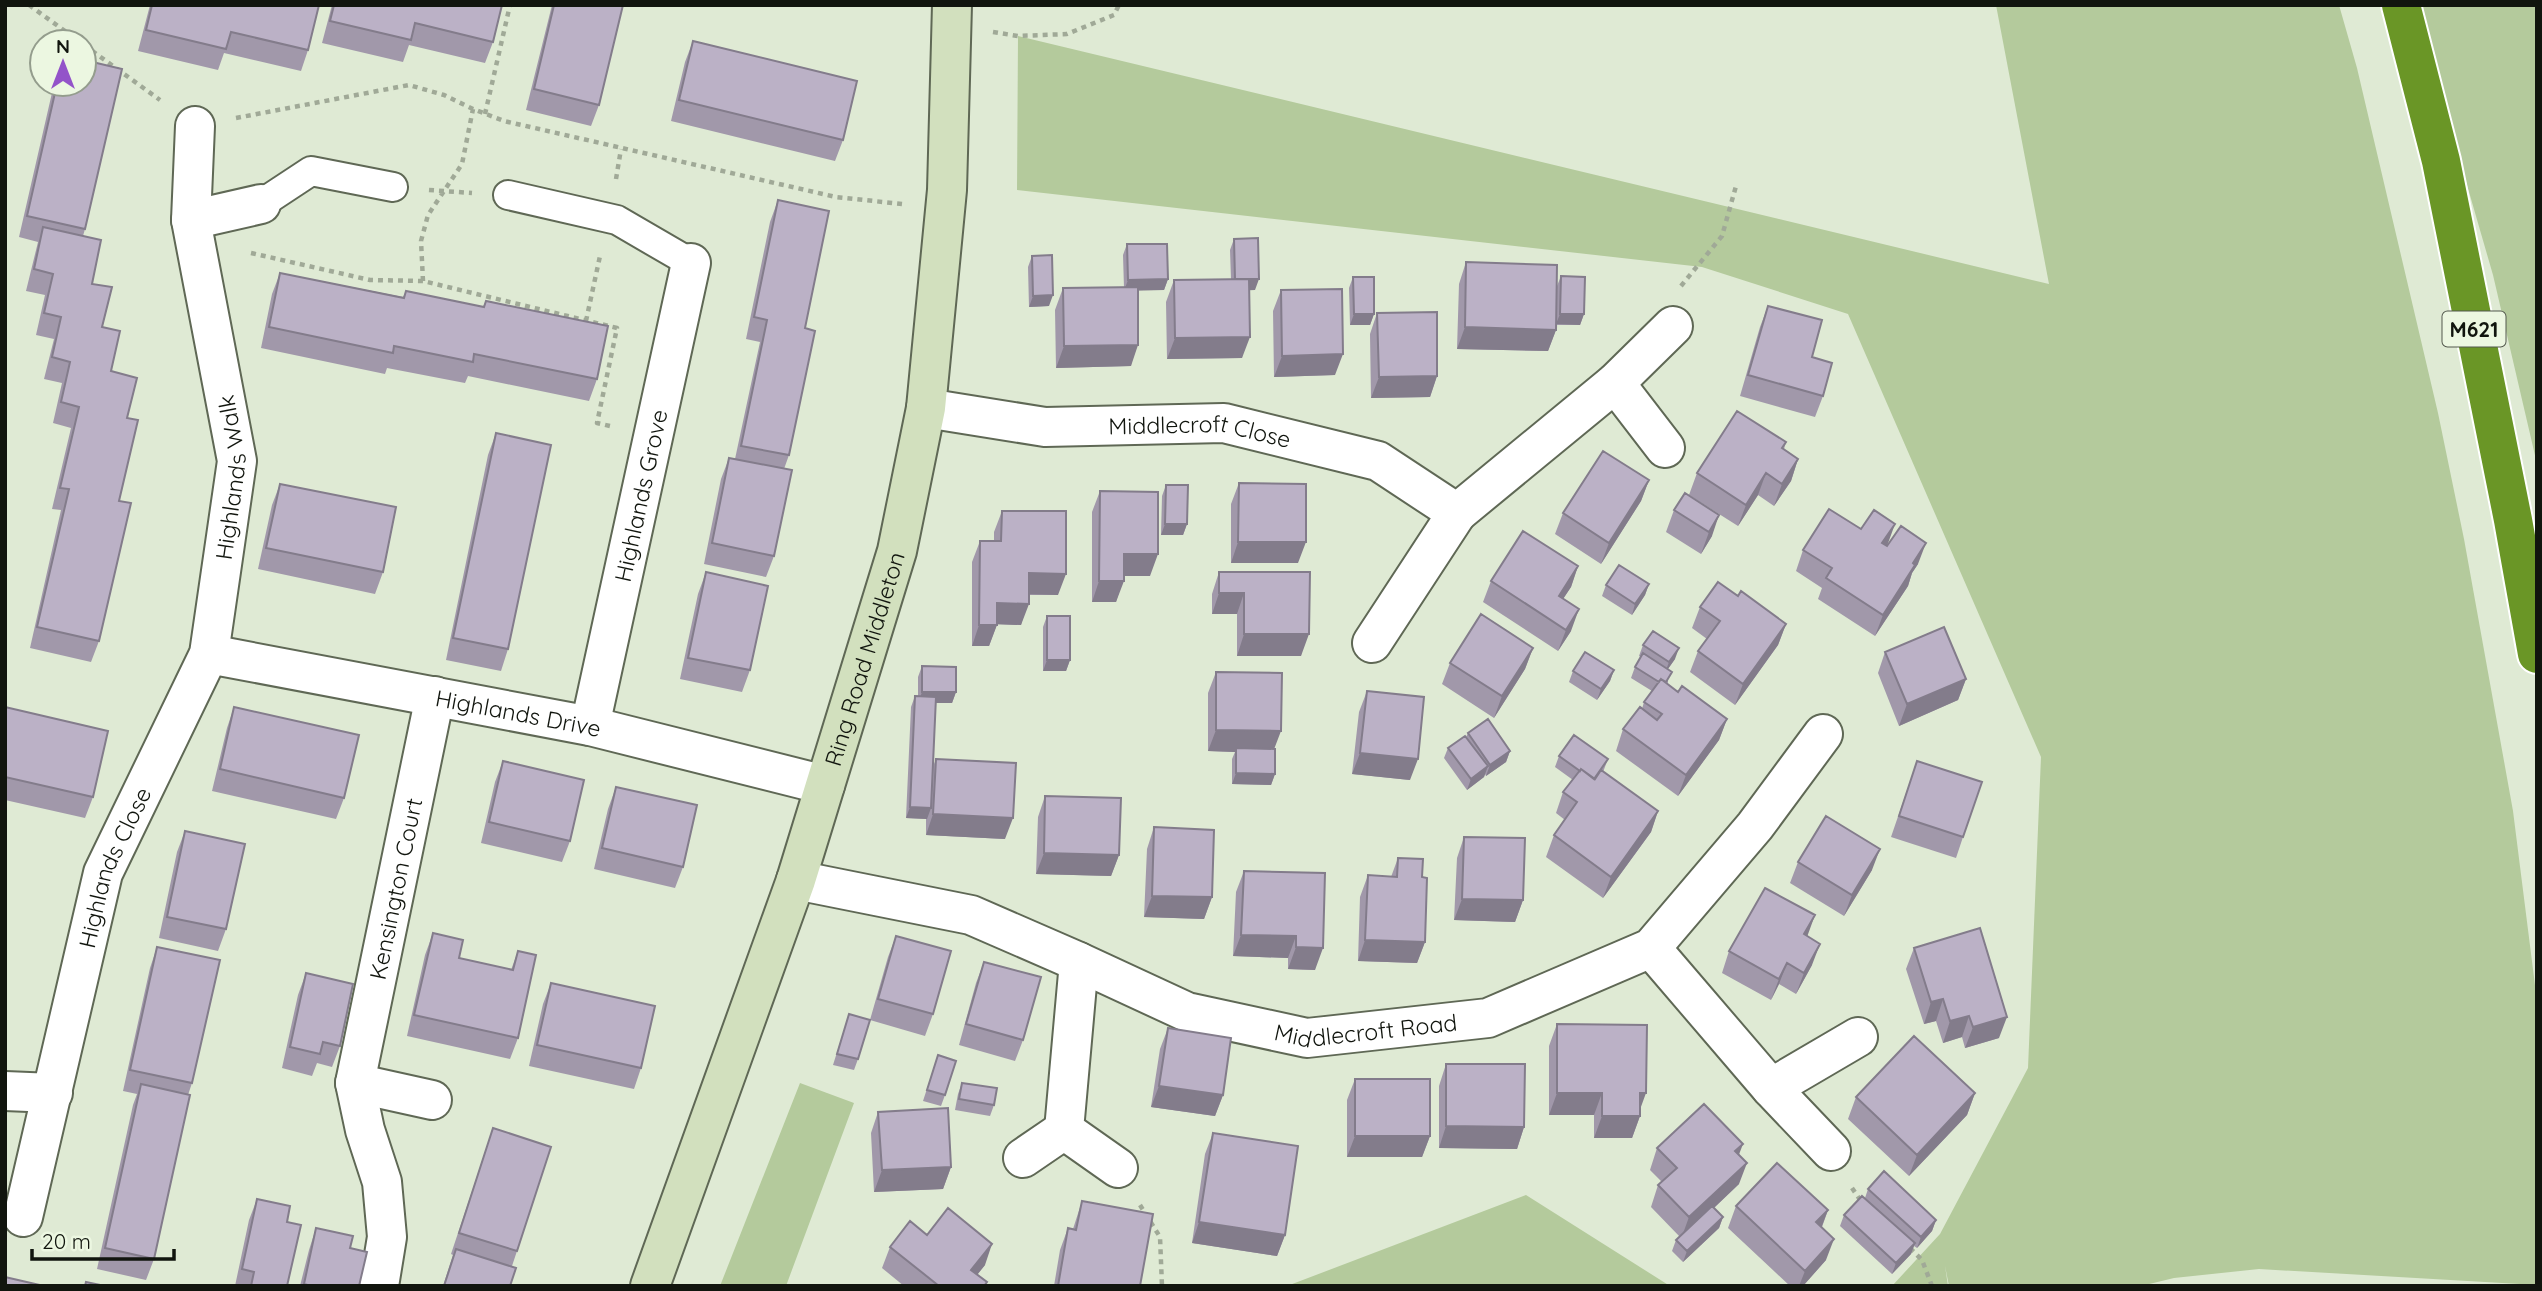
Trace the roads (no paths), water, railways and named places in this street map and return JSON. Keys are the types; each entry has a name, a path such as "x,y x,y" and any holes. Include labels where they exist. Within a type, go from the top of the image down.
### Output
{"highway":[{"name":"M621","path":"2401,5 2441,161 2537,654"}],"street":[{"name":"Ring Road Middleton","path":"650,1286 796,880 897,551 926,408 946,208 952,16"},
{"name":"Highlands Walk","path":"195,126 193,230 237,461 209,654"},
{"path":"193,230 261,204"},
{"name":"Highlands Grove","path":"590,726 691,263"},
{"path":"1373,643 1457,513 1615,383 1673,326"},
{"path":"1615,383 1665,449"},
{"name":"Middlecroft Close","path":"926,408 1045,427 1224,423 1378,461 1457,513"},
{"name":"Highlands Drive","path":"209,654 590,726 825,785"},
{"name":"Highlands Close","path":"23,1217 103,873 209,654"},
{"name":"Kensington Court","path":"379,1286 387,1237 382,1182 365,1130 355,1083 435,696"},
{"name":"Middlecroft Road","path":"796,880 971,915 1187,1012 1307,1038 1488,1018 1651,948 1755,826 1823,734"},
{"path":"1651,948 1770,1088 1832,1151"},
{"path":"1064,1130 1079,962"},
{"path":"1770,1088 1858,1037"},
{"path":"355,1083 432,1100"},
{"path":"5,1091 53,1093"},
{"path":"1023,1158 1064,1130"},
{"path":"1064,1130 1118,1168"}],"lane":[{"path":"261,204 311,172 393,187"},
{"path":"508,195 617,220 691,263"}]}
